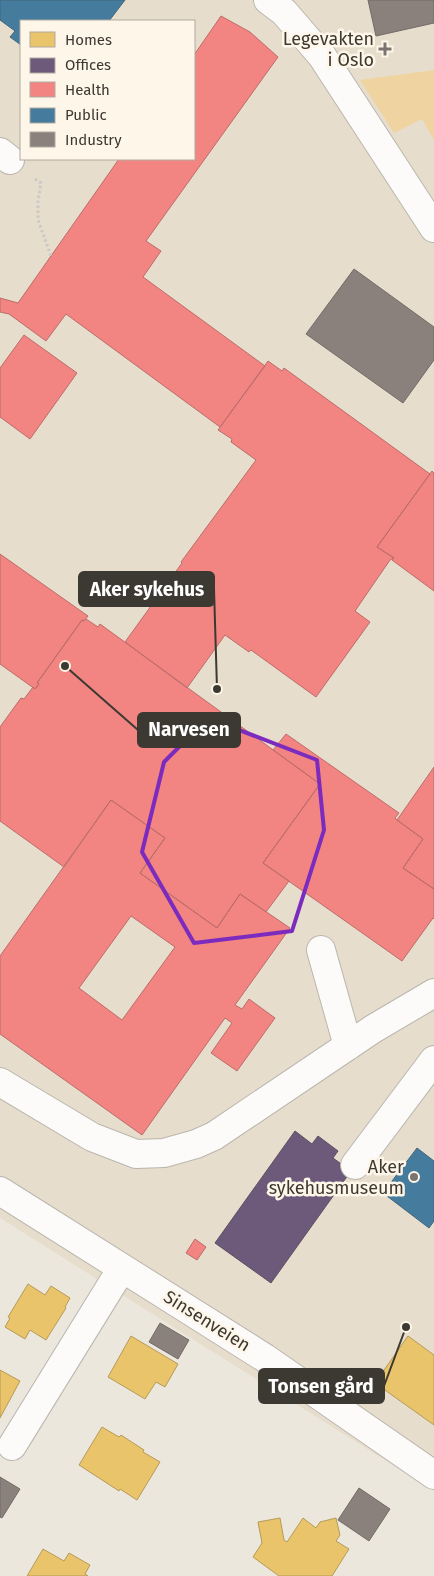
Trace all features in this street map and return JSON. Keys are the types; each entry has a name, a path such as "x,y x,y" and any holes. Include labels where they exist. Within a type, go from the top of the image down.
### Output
{"street":[{"path":"268,0 284,12 322,56 434,228"},
{"path":"321,950 348,1046"},
{"path":"0,1082 92,1137 136,1154 164,1153 196,1144 214,1136 348,1046 434,993"},
{"path":"355,1165 434,1060"},
{"name":"Sinsenveien","path":"0,1191 265,1358 434,1475"},
{"path":"12,1446 122,1268"}],"path":[{"path":"41,184 38,201 38,220 51,256"}],"highlighted area":[{"path":"208,718 317,760 324,830 292,931 194,943 142,852 164,762"}],"shaded area":[{"path":"0,0 434,0 434,1491 0,1218"},
{"path":"434,70 434,140 422,119 394,133 360,80"}],"building: Homes":[{"path":"28,1284 45,1295 51,1286 70,1298 46,1340 30,1330 25,1339 5,1327 10,1318 8,1317"},
{"path":"131,1336 178,1364 165,1387 156,1382 145,1399 108,1377"},
{"path":"408,1336 434,1355 434,1425 375,1383"},
{"path":"0,1370 20,1381 0,1418"},
{"path":"102,1427 119,1437 121,1435 160,1462 137,1500 120,1489 119,1491 79,1465"},
{"path":"280,1518 284,1540 287,1542 303,1518 316,1528 320,1522 336,1518 340,1535 336,1541 349,1549 332,1576 279,1576 253,1557 262,1543 258,1522"},
{"path":"43,1549 64,1561 69,1553 90,1565 85,1574 88,1576 27,1576"}],"building: Offices":[{"path":"295,1131 312,1144 318,1136 338,1151 333,1158 351,1171 271,1283 215,1243"}],"building: Health":[{"path":"221,16 250,32 278,57 146,241 161,251 143,277 265,366 220,427 66,314 46,341 9,314 0,312 0,298 18,303 118,160 195,160 195,54"},
{"path":"24,335 77,373 30,439 0,417 0,368"},
{"path":"268,361 282,371 284,368 430,474 377,547 394,558 390,560 355,611 370,622 316,697 251,650 249,652 225,635 187,688 125,642 256,460 231,442 232,439 218,430"},
{"path":"432,471 434,473 434,591 392,560 394,558 377,547"},
{"path":"0,554 88,616 84,621 82,620 37,683 39,684 35,689 0,664"},
{"path":"86,619 98,627 100,624 320,784 263,863 289,881 266,912 240,894 217,928 140,873 165,838 111,800 64,867 0,821 0,727 21,698 24,699 33,687 35,689 39,684 37,683 82,620"},
{"path":"286,734 399,813 395,818 423,839 403,868 434,889 434,919 402,961 263,863 320,784 273,750"},
{"path":"434,767 434,889 403,868 423,839 397,820"},
{"path":"111,800 165,838 140,873 217,928 240,894 290,928 235,1005 242,1009 249,999 275,1018 237,1071 211,1053 232,1023 225,1018 142,1135 0,1034 0,956","holes":["131,916 175,947 122,1020 79,988"]},
{"path":"195,1239 206,1247 197,1260 186,1253"}],"building: Public":[{"path":"0,0 125,0 110,20 20,20 20,44 10,37 15,31 0,20"},
{"name":"Aker sykehusmuseum","path":"417,1148 434,1161 434,1221 429,1228 383,1193"}],"building: Industry":[{"path":"368,0 434,0 434,23 376,36"},
{"path":"354,269 434,327 434,360 403,403 306,334"},
{"path":"160,1323 189,1340 178,1359 149,1342"},
{"path":"0,1477 20,1489 2,1518 0,1517"},
{"path":"359,1488 390,1509 369,1541 338,1520"}],"place":[{"name":"Legevakten i Oslo","path":"385,49"},
{"name":"Narvesen","path":"65,666"},
{"name":"Aker sykehus","path":"217,689"},
{"name":"Aker sykehusmuseum","path":"414,1177"},
{"name":"Tonsen gård","path":"406,1327"}]}
